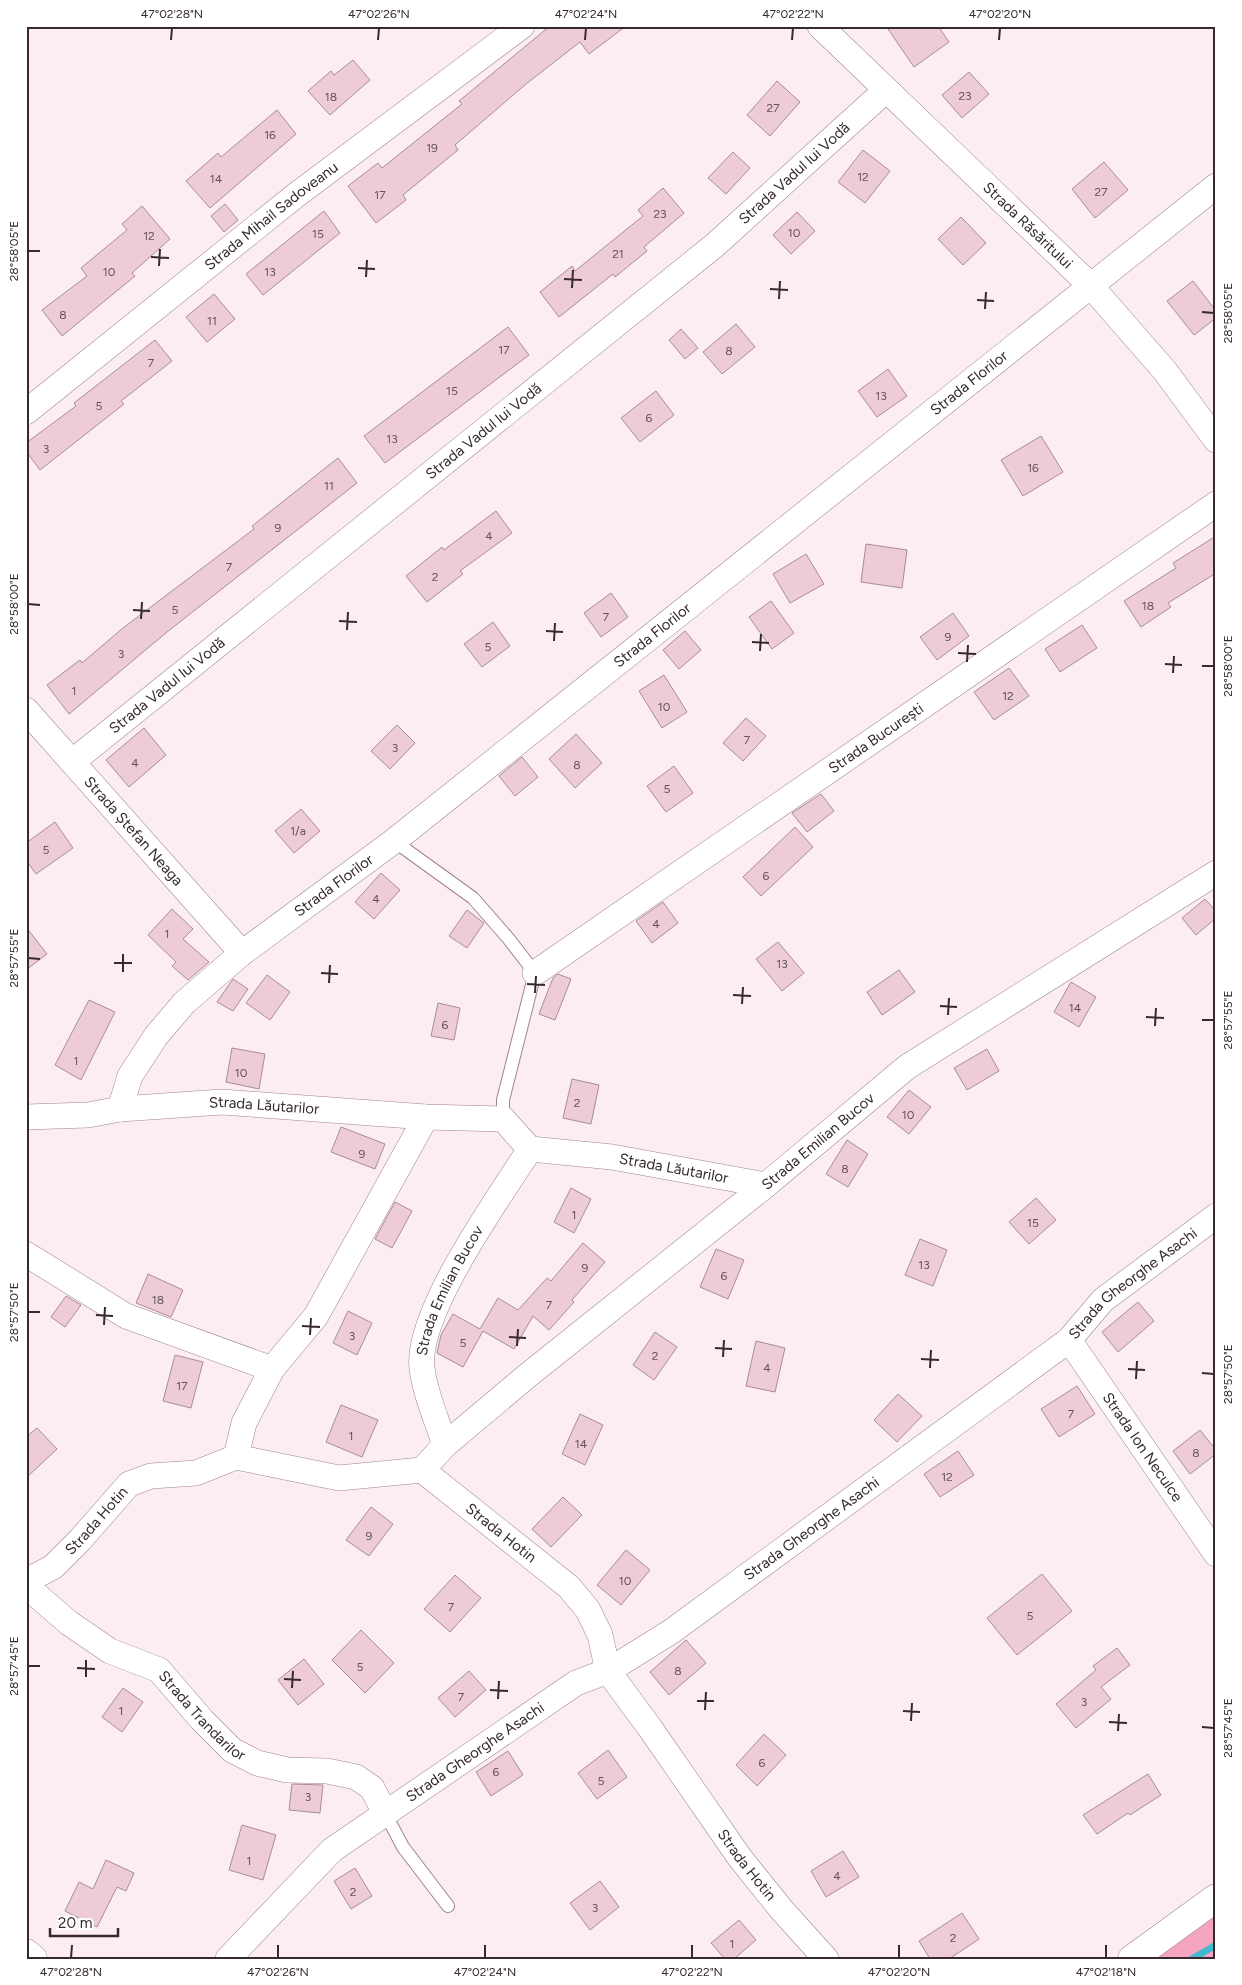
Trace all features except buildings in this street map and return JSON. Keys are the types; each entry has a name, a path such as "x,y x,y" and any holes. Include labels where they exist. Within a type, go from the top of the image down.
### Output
{"street":[{"name":"Strada Mihail Sadoveanu","path":"26,412 295,196 522,26"},
{"name":"Strada Răsăritului","path":"820,26 1090,285 1165,371 1216,440"},
{"name":"Strada Vadul lui Vodă","path":"72,762 715,245 886,90"},
{"name":"Strada Florilor","path":"120,1109 130,1076 156,1036 184,1003 242,953 394,841 806,515 1090,285 1216,186"},
{"name":"Strada București","path":"535,973 1216,504"},
{"name":"Strada Ștefan Neaga","path":"26,710 242,953"},
{"name":"Strada Emilian Bucov","path":"422,1470 445,1445 766,1185 907,1067 1216,873"},
{"name":"Strada Lăutarilor","path":"26,1117 88,1116 120,1109 222,1102 426,1117 503,1119"},
{"path":"422,1470 339,1478 236,1457 244,1423 272,1369 316,1316 426,1117"},
{"path":"503,1119 530,1149"},
{"name":"Strada Emilian Bucov","path":"445,1445 422,1367 426,1333 438,1302 475,1234 530,1149"},
{"name":"Strada Lăutarilor","path":"530,1149 612,1157 766,1185"},
{"name":"Strada Gheorghe Asachi","path":"228,1959 332,1850 576,1683 608,1671 672,1630 1069,1340 1103,1300 1162,1254 1216,1216"},
{"path":"26,1254 126,1316 272,1369"},
{"name":"Strada Ion Neculce","path":"1069,1340 1216,1554"},
{"name":"Strada Hotin","path":"26,1581 53,1567 80,1540 129,1484 151,1476 196,1473 236,1457"},
{"name":"Strada Hotin","path":"422,1470 569,1587 588,1610 600,1635 608,1671 740,1858 781,1909 826,1959"},
{"name":"Strada Trandarilor","path":"26,1586 69,1623 110,1652 159,1670 202,1720 232,1750 257,1763 288,1770 327,1771 356,1777 372,1788 385,1813"},
{"path":"1132,1959 1216,1898"},
{"path":"26,1954 33,1959"}],"lane":[{"path":"394,841 472,898 508,938 535,973 503,1100 503,1119"},
{"path":"385,1813 403,1847 448,1906"}],"shaded area":[{"path":"1216,1906 1216,1959 1143,1959"}],"waterway":[{"path":"1192,1959 1216,1945"}]}
